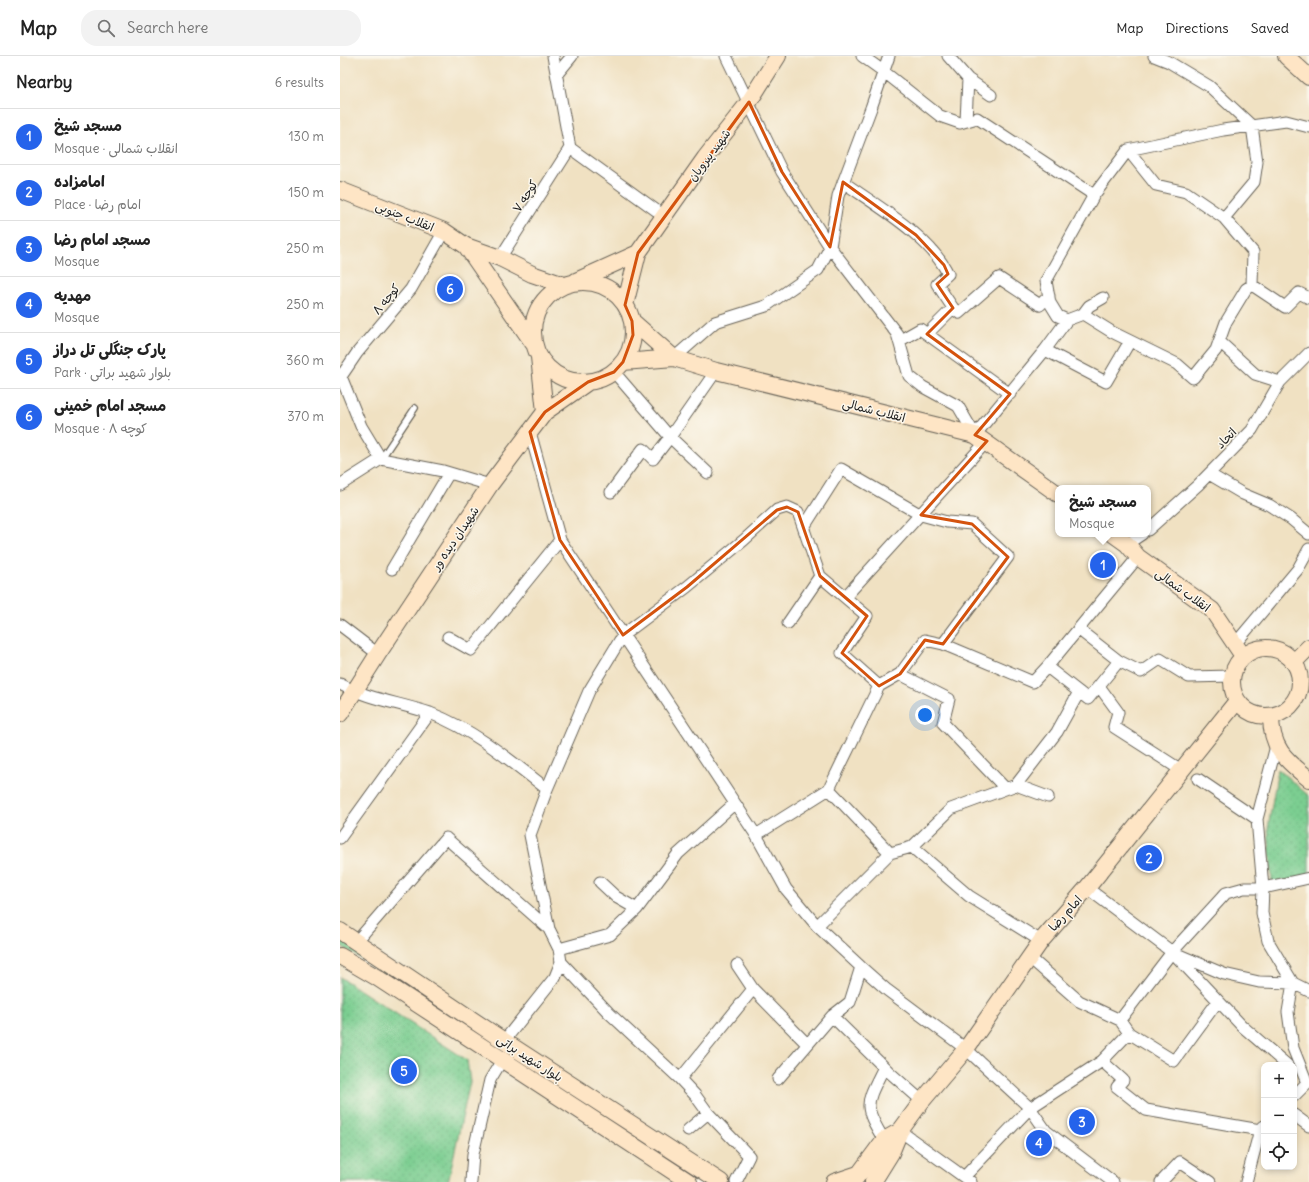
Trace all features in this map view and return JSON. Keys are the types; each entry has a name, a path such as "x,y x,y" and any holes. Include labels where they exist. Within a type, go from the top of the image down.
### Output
{"main road":[{"name":"شهید پیرویان","path":"638,253 705,158 749,102 778,56"},
{"path":"1286,56 1307,71"},
{"name":"انقلاب جنوبی","path":"340,190 444,231 466,246"},
{"path":"466,246 500,258 532,274 568,284 588,282 603,285 615,293 625,305 632,321 633,335 630,349 618,367 602,379 588,382 574,382 560,377 548,369 466,246"},
{"path":"545,412 532,329 535,315 542,302 551,292 638,253"},
{"path":"625,305 638,253"},
{"path":"632,321 674,358"},
{"path":"618,367 674,358"},
{"name":"انقلاب شمالی","path":"674,358 716,371 981,438 1055,492"},
{"name":"شهیدان دیده ور","path":"340,714 347,688 378,654 490,485 545,412 588,382"},
{"name":"انقلاب شمالی","path":"1117,537 1127,544 1138,557 1212,610 1239,650"},
{"path":"1269,647 1280,650 1289,656 1294,662 1300,676 1300,688 1296,699 1289,708 1271,716 1263,716 1250,713 1237,700 1233,691 1232,676 1237,663 1239,650 1269,647"},
{"path":"1294,662 1309,647"},
{"name":"امام رضا","path":"873,1182 891,1153 900,1131 922,1101 966,1049 1041,941 1087,888 1237,700"},
{"path":"1271,716 1271,729 1276,746 1285,759 1309,780"},
{"name":"بلوار شهید براتی","path":"340,931 504,1041 721,1182"},
{"name":"بلوار شهید براتی","path":"340,956 376,977 689,1182"},
{"name":"امام رضا","path":"855,1178 884,1140 900,1131"},
{"path":"834,1182 855,1178"}],"street":[{"path":"553,56 570,148 664,216"},
{"path":"557,74 572,56"},
{"path":"726,56 782,172 830,247 897,334 909,376 923,386 958,406 981,438"},
{"path":"862,56 940,116 960,124 978,118 1094,195"},
{"path":"674,358 715,322 766,306 818,270 830,247 838,196 889,56"},
{"path":"948,56 968,79 991,95"},
{"path":"1154,56 1169,62 1209,86 1252,126 1257,162 1254,182 1224,218"},
{"path":"966,122 968,79"},
{"path":"1067,320 1058,316 1050,303 1046,281 1094,195 1128,150 1223,130 1286,121 1309,127"},
{"name":"کوچه ۷","path":"500,258 570,148"},
{"path":"1128,150 1156,185 1186,192 1224,218 1253,252 1252,285"},
{"path":"843,182 916,235 936,256 948,274 937,284 953,308 959,313 999,278 1040,305 1049,296"},
{"name":"کوچه ۸","path":"341,376 357,353 411,289 444,231"},
{"path":"1252,285 1285,307 1299,293 1309,298"},
{"path":"1082,314 1130,341 1177,364 1193,378 1216,350 1226,322 1246,289 1252,285"},
{"path":"845,597 921,515 981,438 1010,394 1067,320 1082,314 1089,306 1103,298"},
{"path":"927,334 953,308"},
{"path":"899,341 920,329 1010,394"},
{"path":"1045,350 1106,382 1130,341"},
{"path":"1220,342 1255,374 1280,382"},
{"name":"اتحاد","path":"1151,527 1209,474 1252,430 1280,382 1309,353"},
{"path":"618,367 670,437 708,473"},
{"path":"611,492 643,449 653,459 716,371"},
{"path":"341,376 361,426 381,459"},
{"path":"530,432 560,540 756,835 786,889 818,926 861,967 887,990 966,1049 1030,1108 1046,1131 1113,1182"},
{"path":"340,485 381,459 449,473 490,485"},
{"path":"804,526 841,469 876,487 921,515 947,522 972,524 1008,557 943,644"},
{"path":"392,569 449,473"},
{"path":"1209,474 1243,494 1269,505 1291,519 1309,534"},
{"path":"504,1041 555,977 561,962 559,949 549,929 530,835 547,788 589,692 623,635 687,587 744,540 777,510 787,507 798,512 820,576 867,616 842,652 879,686"},
{"path":"1127,544 1138,537"},
{"path":"448,637 472,650 560,540"},
{"path":"1239,650 1298,569 1309,548"},
{"path":"756,835 829,789 879,686 900,674 925,640 943,644 1033,682 1138,557"},
{"path":"788,623 820,576"},
{"path":"340,625 378,654"},
{"path":"1078,629 1119,661 1141,672 1160,659 1189,677 1232,676"},
{"path":"1047,667 1088,699 1119,661"},
{"path":"900,674 949,699 944,723 1011,786 1048,796"},
{"path":"1099,686 1118,712 1114,726 1181,770"},
{"path":"347,688 430,714 476,735 547,788"},
{"path":"818,926 890,853 912,847 951,809 1011,786 1057,732 1079,692"},
{"path":"340,838 430,714"},
{"path":"1276,746 1257,819 1263,888 1262,913 1268,941 1293,983 1288,1012 1293,1048 1308,1084"},
{"path":"1198,779 1257,819"},
{"path":"829,789 890,853"},
{"path":"559,949 610,935 637,909 678,854 734,804"},
{"path":"356,942 446,838 549,929"},
{"path":"912,847 969,896 1041,941"},
{"path":"1120,1020 1172,952 1226,893 1244,888 1263,888 1309,878"},
{"path":"600,882 616,896 637,909"},
{"path":"1087,888 1172,952 1242,1026 1284,1062"},
{"path":"1172,952 1224,974 1258,982 1293,983 1309,991"},
{"path":"1029,957 1079,1001 1120,1020 1129,1033 1174,1061 1218,1001"},
{"path":"561,962 609,1014 680,1079 695,1095 708,1113 749,1156 736,1182"},
{"path":"737,965 753,989 807,1044"},
{"path":"778,1079 832,1016 850,1002 861,967"},
{"path":"680,1079 753,989"},
{"path":"832,1016 884,1067 922,1101"},
{"path":"900,1131 968,1179 1030,1108 1102,1061 1129,1033"},
{"path":"474,1180 473,1154 490,1080 502,1060"},
{"path":"1102,1061 1123,1080 1117,1087 1146,1110 1261,1128"},
{"path":"884,1067 868,1102 871,1118 884,1140"},
{"path":"1297,1074 1308,1084"},
{"path":"1297,1093 1308,1084"},
{"path":"688,1130 708,1113"},
{"path":"1297,1117 1309,1126"},
{"path":"1249,1180 1261,1132"},
{"path":"1161,1182 1180,1162 1210,1182"}],"lane":[{"path":"381,459 415,408"}],"highlighted area":[{"path":"749,102 782,172 830,247 843,182 916,235 944,265 948,274 937,284 953,308 927,334 1010,394 975,435 987,441 921,515 972,524 1008,557 943,644 925,640 900,674 879,686 842,653 867,616 820,576 798,512 787,507 777,510 687,587 623,635 560,540 530,432 545,412 588,382 614,372 623,362 633,335 632,321 625,305 638,253"}],"green space":[{"path":"1278,769 1309,796 1309,877 1272,883 1268,828"},
{"path":"340,939 710,1182 700,1182 668,1161 340,945"},
{"path":"340,977 467,1060 470,1082 448,1182 340,1182"}],"place":[{"name":"مسجد امام خمینی","path":"450,289"},
{"name":"مسجد شیخ","path":"1103,565"},
{"name":"امامزاده","path":"1149,858"},
{"name":"پارک جنگلی تل دراز","path":"404,1071"},
{"name":"مسجد امام رضا","path":"1082,1122"},
{"name":"مهدیه","path":"1039,1143"}]}
